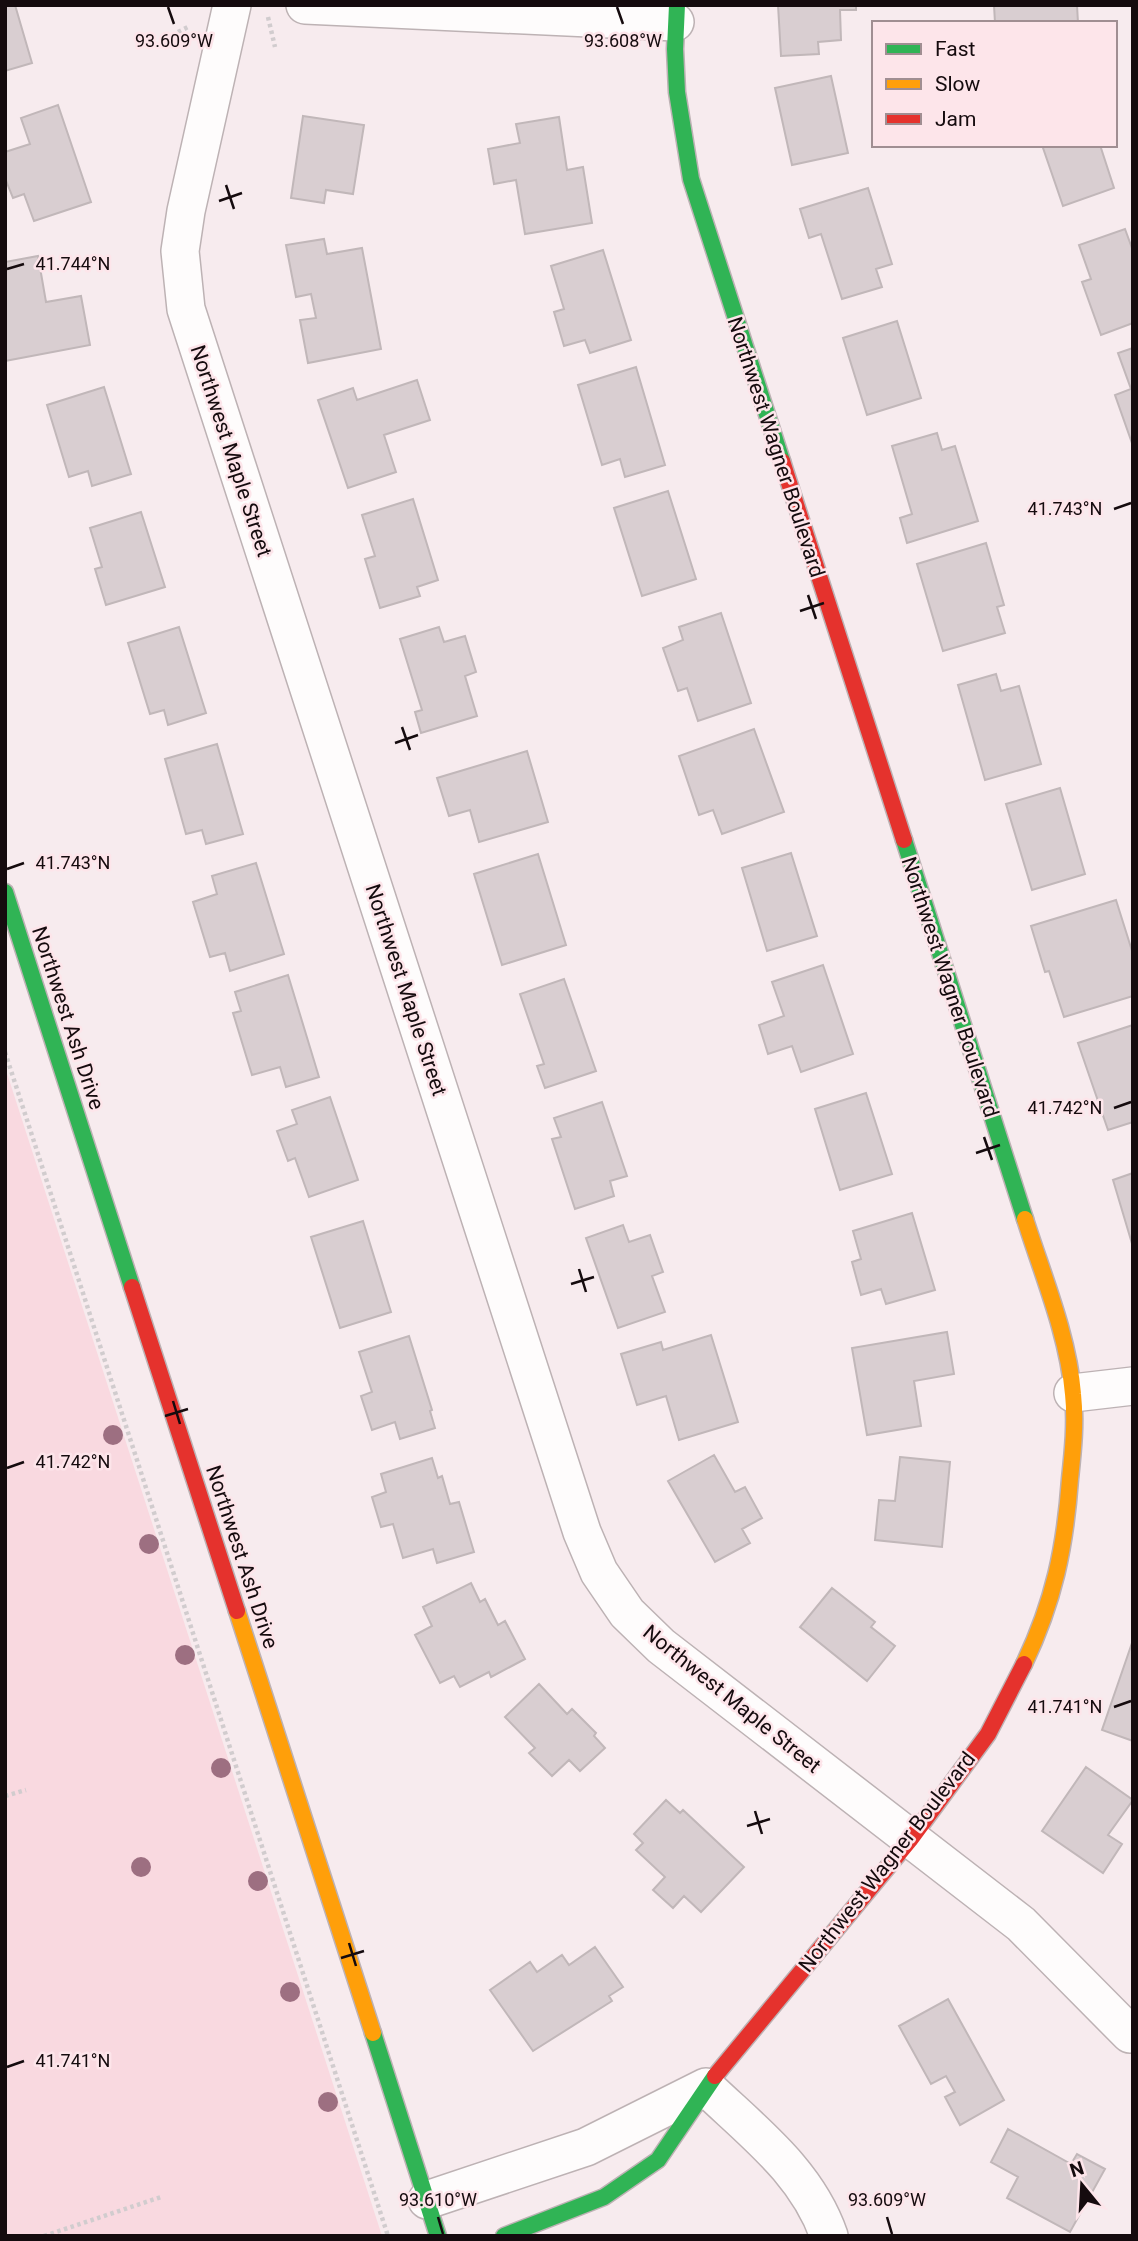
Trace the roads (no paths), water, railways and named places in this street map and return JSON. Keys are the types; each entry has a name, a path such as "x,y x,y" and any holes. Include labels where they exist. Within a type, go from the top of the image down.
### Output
{"street":[{"name":"Northwest Maple Street","path":"232,5 180,251 186,309 582,1532 599,1572 627,1613 661,1646 1021,1924 1130,2034"},
{"path":"305,5 676,14"},
{"name":"Northwest Wagner Boulevard","path":"504,2236 604,2197 658,2160 706,2087 910,1840 988,1734 1027,1660 1051,1596 1066,1531 1074,1437 1073,1393 1064,1345 691,178 682,138 678,98 675,63 676,14"},
{"name":"Northwest Ash Drive","path":"5,892 438,2236"},
{"path":"1073,1393 1133,1386"},
{"name":"Northwest Wagner Boulevard","path":"427,2200 586,2147 706,2087"},
{"path":"706,2087 792,2169 813,2198 829,2236"}]}
